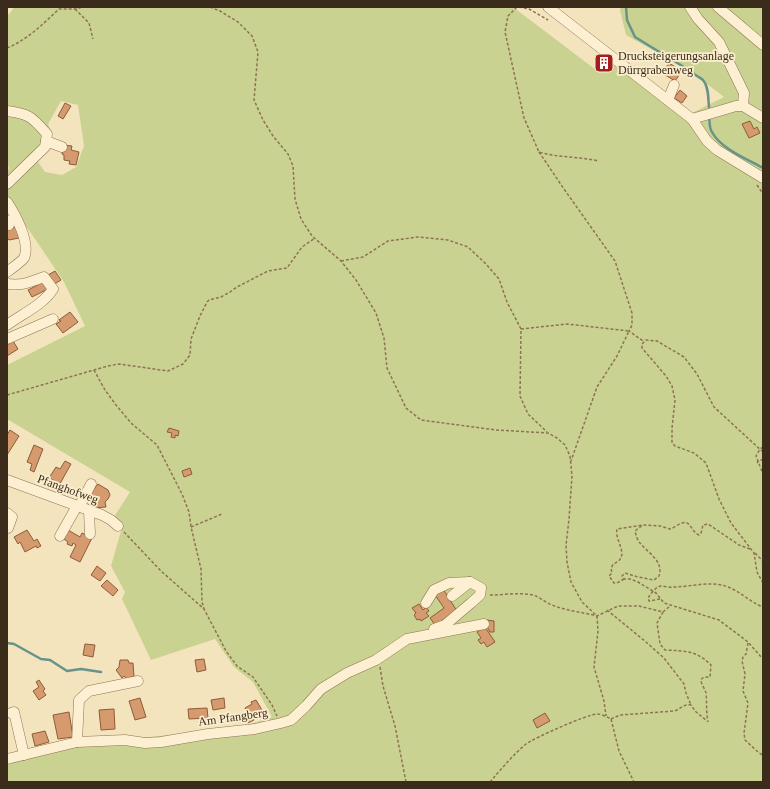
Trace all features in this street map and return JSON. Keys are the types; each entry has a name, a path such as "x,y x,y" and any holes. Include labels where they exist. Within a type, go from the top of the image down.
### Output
{"street":[{"path":"548,7 692,119 707,141 717,150 763,178"},
{"path":"690,7 698,19 719,42 744,93 743,106"},
{"path":"718,7 763,45"},
{"path":"668,100 674,85"},
{"path":"692,119 736,106 743,106 763,118"},
{"path":"7,111 21,112 29,115 47,134 45,147 7,184"},
{"path":"46,142 62,147"},
{"path":"7,202 15,216 24,239 25,248 24,257 7,272"},
{"path":"7,284 27,284 44,277 53,289 50,294 34,307 7,325"},
{"path":"7,339 53,319"},
{"name":"Pfanghofweg","path":"7,480 107,517 118,526"},
{"path":"60,536 82,508 91,484"},
{"path":"82,508 90,534"},
{"path":"7,513 12,517 8,528"},
{"path":"452,596 470,582"},
{"path":"407,639 445,625 480,595 481,588 470,582 449,583 434,590 426,603"},
{"name":"Am Pfangberg","path":"7,759 77,742 124,740 145,743 161,742 194,736 255,729 281,723 291,720 306,706 320,689 347,673 376,660 407,639 484,624"},
{"path":"77,742 80,700 89,691 138,681"},
{"path":"11,713 14,712 24,756"}],"path":[{"path":"7,48 17,44 43,24 59,9 75,9 82,7"},
{"path":"210,7 238,22 252,36 258,52 254,100 263,120 273,136 288,154 293,166 295,199 301,219 315,238 342,261 356,280 376,313 384,338 387,368 406,408 421,420 496,430 548,433"},
{"path":"551,21 529,9 517,7 508,16 505,32 524,118 539,152 615,261 632,314 630,331 617,356 597,388 571,463"},
{"path":"75,9 89,22 93,39"},
{"path":"539,152 553,156 575,156 598,161"},
{"path":"342,261 363,257 388,241 418,237 448,240 468,247 499,279 507,302 521,329 520,396 528,414 548,433 565,444 570,456 572,476 570,519 566,545 567,562 571,582 578,595 582,602 597,616 598,631 594,667 604,701 606,716"},
{"path":"7,395 119,364 168,371 183,364 190,355 191,339 200,316 209,300 226,295 237,287 268,271 287,268 302,246 315,238"},
{"path":"521,329 567,324 630,331 643,341"},
{"path":"643,341 650,339 657,341 684,357 697,374 714,407 763,452"},
{"path":"643,341 642,348 666,376 672,386 675,400 672,443 682,449 694,453 706,463 719,499 731,523 754,553 757,572 763,583"},
{"path":"94,370 105,390 131,423 157,445 182,494 189,512 201,569 202,602 204,609 226,650 237,666 253,677 272,705 281,723"},
{"path":"763,447 756,456 763,474"},
{"path":"758,463 759,460 763,460"},
{"path":"191,527 222,514"},
{"path":"763,561 749,548 739,545 708,524 703,525 699,535 694,532 690,524 687,522 680,523 670,530 660,526 643,525 617,529 616,533 621,545 622,555 618,562 613,564 611,568 612,573 609,576 614,582 617,583 624,579 630,579 638,582 653,591 664,603 670,606 719,620 748,642 763,659"},
{"path":"624,579 622,576 624,573 654,580 659,576 660,569 657,561 639,543 636,536 635,531 643,525"},
{"path":"118,526 161,571 204,609"},
{"path":"660,599 649,601 648,598 653,591 661,586 673,588 716,584 728,587 763,607"},
{"path":"480,595 517,593 534,596 551,605 569,611 597,616 618,606 639,606 663,612"},
{"path":"607,610 664,658 684,684 691,705 708,722 705,711 707,708 706,692 701,682 704,677 710,677 711,665 700,655 665,650 660,644 657,623 663,612 670,606"},
{"path":"748,642 748,648 742,661 745,674 743,691 748,703 744,733 745,740 758,753 763,755"},
{"path":"380,668 382,686 395,726 406,782"},
{"path":"612,719 620,714 674,711 684,705 691,705"},
{"path":"490,782 528,743 584,717 597,714 612,719"},
{"path":"612,719 619,751 634,782"}],"green space":[{"path":"14,7 513,7 600,73 619,61 690,114 724,97 690,71 626,35 620,10 621,7 763,7 763,782 7,782 7,754 90,736 138,738 223,730 248,725 272,717 253,682 234,667 215,639 151,660 122,599 125,592 111,566 123,524 114,517 130,492 7,419 7,365 85,326 64,282 31,233 7,202 7,177 9,166 7,167 7,15","holes":["61,101 78,105 84,146 76,167 62,175 45,172 38,162 51,132 48,124"]}],"building":[{"path":"669,63 682,71 675,81 662,73"},
{"path":"680,90 687,96 682,103 674,98"},
{"path":"65,103 71,106 63,119 58,116"},
{"path":"750,121 754,129 757,127 760,133 749,138 742,124"},
{"path":"63,145 72,146 71,150 79,152 76,165 69,164 70,161 64,160 64,155 62,154"},
{"path":"16,227 19,238 7,239 7,229"},
{"path":"55,271 61,280 53,285 48,275"},
{"path":"41,281 48,289 32,297 28,290 38,285 37,283"},
{"path":"70,312 78,322 63,333 56,324"},
{"path":"13,341 18,349 7,356 7,345"},
{"path":"169,428 179,431 178,436 175,435 175,438 171,437 172,433 167,432"},
{"path":"10,430 19,436 7,455 7,435"},
{"path":"34,445 43,449 34,472 30,470 32,464 27,462"},
{"path":"65,461 71,464 57,489 52,487 55,481 49,478 56,467 60,469"},
{"path":"190,468 192,474 184,477 182,471"},
{"path":"98,484 108,490 110,495 105,502 106,507 93,508 91,493"},
{"path":"27,530 34,541 37,539 41,546 37,548 36,546 25,552 20,542 18,544 14,537"},
{"path":"68,530 80,537 82,533 92,538 80,562 70,557 76,545 73,543 72,546 67,544 68,542 64,539"},
{"path":"97,566 106,573 100,581 91,575"},
{"path":"107,580 118,590 113,596 101,586"},
{"path":"443,589 457,611 435,625 430,618 444,608 435,595"},
{"path":"419,604 423,610 426,607 429,611 426,613 429,616 421,621 420,619 417,620 414,615 416,613 412,608"},
{"path":"487,620 494,621 494,632 490,632 486,625"},
{"path":"485,627 495,642 487,647 484,642 481,644 478,640 481,638 477,632"},
{"path":"85,644 95,645 93,657 83,655"},
{"path":"204,659 206,670 197,672 195,660"},
{"path":"120,660 128,660 129,663 133,663 134,676 127,679 124,676 122,678 116,670 119,667"},
{"path":"39,680 45,689 43,691 46,695 39,700 33,691 39,687 36,682"},
{"path":"140,698 146,717 135,720 129,701"},
{"path":"224,698 225,708 213,710 211,700"},
{"path":"256,700 262,710 252,715 254,720 248,723 243,714 247,712 245,708 252,704 251,702"},
{"path":"207,708 208,718 189,719 188,709"},
{"path":"114,709 115,729 101,730 99,710"},
{"path":"69,712 73,737 58,739 53,715"},
{"path":"545,713 550,721 537,728 533,720"},
{"path":"45,731 49,742 35,746 32,734"}],"waterway":[{"path":"626,7 627,20 635,37 703,80 707,89 709,107"},
{"path":"709,117 711,130 722,144 763,168"},
{"path":"7,643 14,644 41,659 50,660 67,671 81,669 101,672"}],"place":[{"name":"Drucksteigerungsanlage Dürrgrabenweg","path":"604,63"}]}
